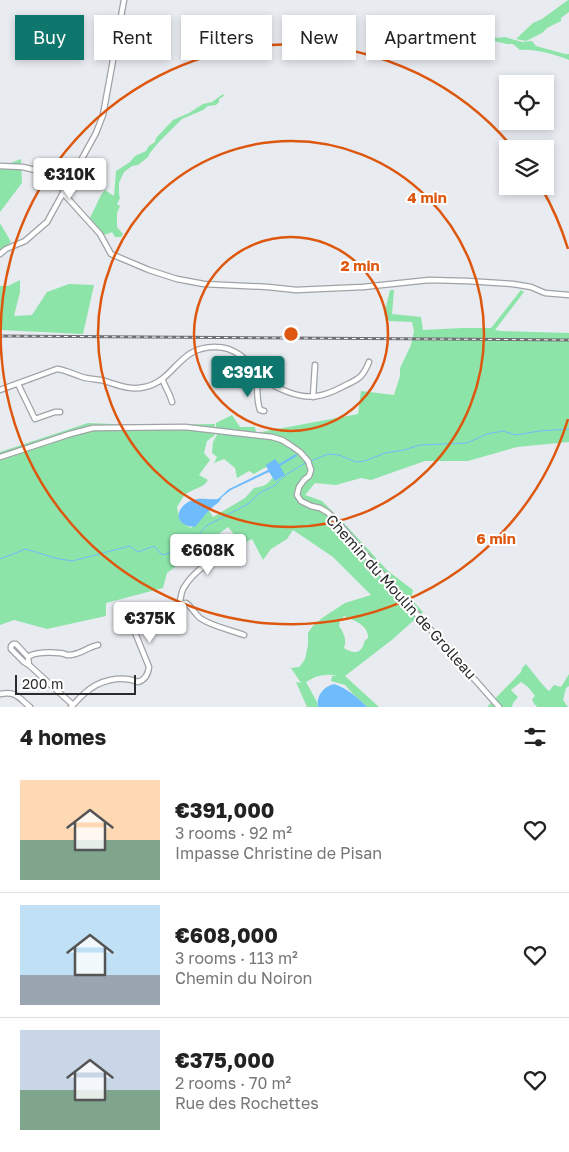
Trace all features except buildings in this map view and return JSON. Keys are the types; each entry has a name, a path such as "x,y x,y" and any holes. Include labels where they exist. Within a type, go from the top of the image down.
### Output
{"street":[{"path":"0,254 25,240 47,222 96,133 103,115 124,0"},
{"path":"0,166 22,167 39,171 64,192 100,234 111,254 177,280 204,284 296,290 328,290 429,280 467,280 513,284 545,293 569,295"},
{"path":"0,390 57,369 126,388 146,387 162,379 191,352 207,347 224,347 241,355 267,380 281,389 295,395 313,397 335,391 359,379 368,362"},
{"path":"313,397 315,365"},
{"path":"258,372 259,406 260,410 264,411"},
{"path":"162,379 172,402"},
{"path":"18,384 36,419 60,412"},
{"name":"Chemin du Moulin de Grolleau","path":"0,457 93,428 184,427 282,440 300,452 309,463 311,470 309,476 299,487 298,495 301,501 320,508 334,518 499,707"},
{"path":"179,604 184,588 207,564 236,548"},
{"path":"29,665 28,657 16,644 13,644 11,649 72,706 86,692 100,684 120,678 127,678 138,682 145,678 149,667 134,630 133,620 186,603 206,621 244,635"},
{"path":"28,657 37,653 60,652 68,655 78,654 98,645"},
{"path":"0,694 9,692 14,694 30,707"}],"green space":[{"path":"568,0 569,12 561,18 561,21 526,41 516,39 533,23 542,19"},
{"path":"495,37 505,37 522,42 532,41 536,46 569,54 569,60 545,52 520,50 513,44 495,41"},
{"path":"223,94 224,96 219,99 216,105 208,106 182,119 158,143 148,157 124,172 119,183 120,198 117,204 120,206 117,213 117,227 123,234 121,237 115,237 112,232 105,235 90,218 105,190 114,196 116,171 130,162 135,156 146,151 173,120 203,104 212,102"},
{"path":"21,159 22,183 0,212 0,167"},
{"path":"0,223 11,242 0,252"},
{"path":"20,280 20,292 14,316 32,315 47,292 69,284 94,285 83,334 0,330 0,286 8,286"},
{"path":"390,290 394,290 392,314 421,317 423,330 491,328 521,290 524,292 495,330 569,333 569,442 517,447 468,461 425,461 371,480 361,478 336,485 315,483 305,495 322,501 388,571 413,590 411,599 423,612 393,639 345,676 379,707 367,707 345,685 331,681 332,676 338,676 325,675 317,676 306,682 318,707 307,707 296,682 301,683 291,668 299,667 305,659 308,633 322,618 345,603 371,595 333,557 293,530 287,539 271,549 263,560 252,539 242,544 228,527 167,573 163,588 106,603 106,616 47,629 14,620 0,625 0,452 88,423 137,425 215,424 215,435 207,441 204,453 210,460 199,475 208,480 204,485 185,494 177,507 180,521 191,528 207,508 213,517 245,498 254,488 266,484 271,480 277,469 275,465 264,468 254,474 249,471 237,478 235,468 224,459 214,463 217,457 212,453 213,442 217,435 216,423 232,415 240,427 255,427 256,433 358,414 361,391 394,395 400,376 400,368 411,345 414,331 412,322 389,321 384,315","holes":["344,616 356,621 368,633 368,638 357,652 344,648 344,637 339,626"]},
{"path":"526,664 549,691 554,685 561,687 569,674 569,686 566,688 563,700 568,707 536,707 532,699 535,696 521,682 511,690 518,697 512,707 487,707 521,672"}],"water":[{"path":"296,454 297,456 280,466 285,475 275,481 269,472 231,490 210,509 195,527 188,526 180,520 180,511 187,503 199,499 218,499 229,489 268,470 266,465 275,459 279,464"},
{"path":"334,684 348,691 367,707 318,707 318,699 321,692"}],"waterway":[{"path":"311,461 328,454 339,455 356,462 365,461 385,453 420,445 467,443 487,434 503,431 516,435 569,429"},
{"path":"0,559 26,549 72,561 130,546 138,552 154,546 162,555 188,548 206,526 248,504 261,492 274,486 287,474 307,462"}],"railway":[{"path":"0,336 569,340"}]}
